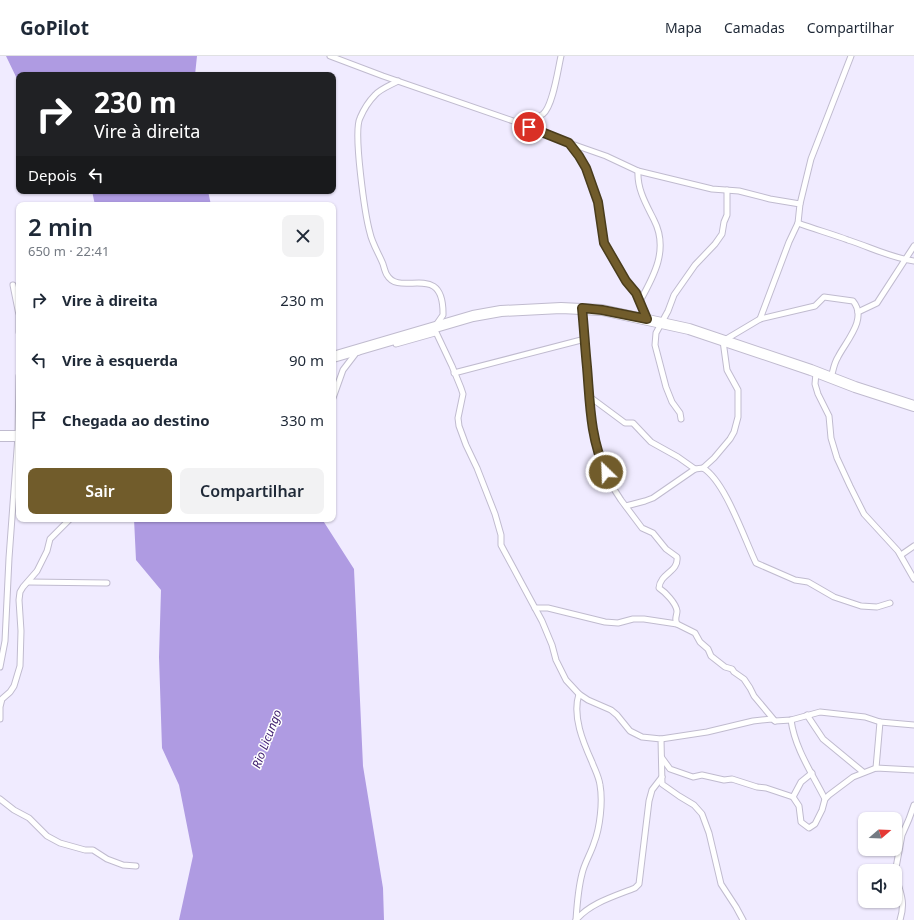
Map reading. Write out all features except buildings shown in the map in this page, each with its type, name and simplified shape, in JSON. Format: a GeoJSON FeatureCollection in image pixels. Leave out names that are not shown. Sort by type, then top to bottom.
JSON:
{"type":"FeatureCollection","features":[{"type":"Feature","properties":{"kind":"highway"},"geometry":{"type":"LineString","coordinates":[[336,356],[435,330],[473,316],[501,311],[534,308],[582,308],[602,310],[689,329],[914,406]]}},
{"type":"Feature","properties":{"kind":"highway"},"geometry":{"type":"LineString","coordinates":[[1,434],[16,436]]}},
{"type":"Feature","properties":{"kind":"street"},"geometry":{"type":"LineString","coordinates":[[330,56],[519,123],[606,156],[638,171],[697,185],[745,192],[770,199],[800,204]]}},
{"type":"Feature","properties":{"kind":"street"},"geometry":{"type":"LineString","coordinates":[[519,123],[536,118],[545,112],[554,90],[561,56]]}},
{"type":"Feature","properties":{"kind":"street"},"geometry":{"type":"LineString","coordinates":[[760,319],[789,242],[798,223],[800,204],[811,159],[851,56]]}},
{"type":"Feature","properties":{"kind":"street"},"geometry":{"type":"LineString","coordinates":[[336,390],[343,370],[356,353],[390,345],[435,330],[443,315],[442,299],[437,288],[432,285],[410,283],[400,284],[389,278],[370,234],[366,219],[357,140],[359,119],[375,94],[398,81]]}},
{"type":"Feature","properties":{"kind":"street"},"geometry":{"type":"LineString","coordinates":[[569,143],[586,168],[598,202],[604,243],[626,281],[636,293],[647,319]]}},
{"type":"Feature","properties":{"kind":"street"},"geometry":{"type":"LineString","coordinates":[[638,171],[642,199],[657,227],[660,255],[658,266],[640,301]]}},
{"type":"Feature","properties":{"kind":"street"},"geometry":{"type":"LineString","coordinates":[[681,419],[680,413],[672,402],[666,387],[655,345],[656,333],[674,295],[696,265],[722,234],[727,215],[727,190]]}},
{"type":"Feature","properties":{"kind":"street"},"geometry":{"type":"LineString","coordinates":[[798,223],[848,239],[904,260],[914,261]]}},
{"type":"Feature","properties":{"kind":"street"},"geometry":{"type":"LineString","coordinates":[[858,312],[877,302],[914,246]]}},
{"type":"Feature","properties":{"kind":"street"},"geometry":{"type":"LineString","coordinates":[[13,285],[16,300]]}},
{"type":"Feature","properties":{"kind":"street"},"geometry":{"type":"LineString","coordinates":[[704,468],[730,439],[734,432],[738,417],[738,390],[727,370],[724,340],[760,319],[815,306],[824,297],[853,300],[858,312],[857,323],[847,344],[837,358],[831,378]]}},
{"type":"Feature","properties":{"kind":"street"},"geometry":{"type":"LineString","coordinates":[[582,308],[594,437],[598,452],[612,486],[642,528],[652,533],[666,549],[676,557],[676,565],[662,578],[659,587],[666,593],[676,607],[677,613],[675,621],[677,624]]}},
{"type":"Feature","properties":{"kind":"street"},"geometry":{"type":"LineString","coordinates":[[435,330],[452,366],[462,394],[458,418],[461,432],[472,459],[478,468],[495,514],[502,535],[501,545],[535,608],[552,646],[556,660],[566,680],[578,694],[611,710],[633,733],[654,739],[707,732],[753,721],[772,719],[775,721],[791,720],[820,712],[831,712],[865,717],[880,722],[914,725]]}},
{"type":"Feature","properties":{"kind":"street"},"geometry":{"type":"LineString","coordinates":[[454,373],[584,339]]}},
{"type":"Feature","properties":{"kind":"street"},"geometry":{"type":"LineString","coordinates":[[816,373],[818,394],[829,416],[831,438],[837,458],[850,486],[864,514],[901,555],[907,569],[914,579]]}},
{"type":"Feature","properties":{"kind":"street"},"geometry":{"type":"LineString","coordinates":[[590,397],[618,418],[625,422],[634,423],[651,442],[678,457],[695,469]]}},
{"type":"Feature","properties":{"kind":"street"},"geometry":{"type":"LineString","coordinates":[[626,506],[653,498],[695,469],[704,468],[714,477],[728,499],[756,563],[795,580],[808,582],[834,597],[861,606],[877,607],[890,603]]}},
{"type":"Feature","properties":{"kind":"street"},"geometry":{"type":"LineString","coordinates":[[0,667],[5,641],[9,558],[16,473]]}},
{"type":"Feature","properties":{"kind":"street"},"geometry":{"type":"LineString","coordinates":[[0,719],[2,699],[14,686],[20,666],[21,630],[19,600],[23,587],[43,559],[50,539],[67,522]]}},
{"type":"Feature","properties":{"kind":"street"},"geometry":{"type":"LineString","coordinates":[[901,555],[914,546]]}},
{"type":"Feature","properties":{"kind":"street"},"geometry":{"type":"LineString","coordinates":[[28,582],[107,583]]}},
{"type":"Feature","properties":{"kind":"street"},"geometry":{"type":"LineString","coordinates":[[535,608],[548,608],[605,622],[618,623],[632,619],[644,618],[677,624],[695,633],[700,642],[708,648],[711,656],[725,667],[732,669],[744,679],[765,711],[775,721]]}},
{"type":"Feature","properties":{"kind":"street"},"geometry":{"type":"LineString","coordinates":[[576,920],[577,900],[582,873],[595,842],[601,799],[600,785],[586,750],[577,718],[575,705],[578,694]]}},
{"type":"Feature","properties":{"kind":"street"},"geometry":{"type":"LineString","coordinates":[[807,715],[823,739],[863,772]]}},
{"type":"Feature","properties":{"kind":"street"},"geometry":{"type":"LineString","coordinates":[[791,720],[798,749],[825,799]]}},
{"type":"Feature","properties":{"kind":"street"},"geometry":{"type":"LineString","coordinates":[[876,768],[880,722]]}},
{"type":"Feature","properties":{"kind":"street"},"geometry":{"type":"LineString","coordinates":[[661,739],[662,784],[694,805],[705,820],[721,884],[736,907],[742,920]]}},
{"type":"Feature","properties":{"kind":"street"},"geometry":{"type":"LineString","coordinates":[[662,758],[670,769],[693,777],[702,775],[724,780],[732,779],[749,786],[766,788],[793,797],[799,806],[801,822],[809,828],[814,824],[822,810],[825,799],[863,772],[876,768],[914,770]]}},
{"type":"Feature","properties":{"kind":"street"},"geometry":{"type":"LineString","coordinates":[[793,797],[801,782],[812,773]]}},
{"type":"Feature","properties":{"kind":"street"},"geometry":{"type":"LineString","coordinates":[[576,920],[591,907],[635,888],[639,884],[649,801],[652,790],[662,778]]}},
{"type":"Feature","properties":{"kind":"street"},"geometry":{"type":"LineString","coordinates":[[0,799],[14,810],[29,818],[48,836],[60,842],[86,850],[93,850],[107,859],[123,865],[136,866]]}},
{"type":"Feature","properties":{"kind":"street"},"geometry":{"type":"LineString","coordinates":[[897,864],[902,835],[914,805]]}},
{"type":"Feature","properties":{"kind":"street"},"geometry":{"type":"LineString","coordinates":[[900,920],[903,910],[902,900]]}},
{"type":"Feature","properties":{"kind":"water"},"geometry":{"type":"Polygon","coordinates":[[[6,56],[197,56],[195,72],[16,72],[16,77],[6,56]]]}},
{"type":"Feature","properties":{"kind":"water"},"geometry":{"type":"Polygon","coordinates":[[[93,194],[209,194],[210,202],[94,202],[93,194]]]}},
{"type":"Feature","properties":{"kind":"water","name":"Rio Licungo"},"geometry":{"type":"Polygon","coordinates":[[[134,522],[324,522],[354,569],[363,766],[383,888],[384,920],[179,920],[193,856],[179,785],[162,748],[159,657],[161,590],[136,560],[134,522]]]}},
{"type":"Feature","properties":{"kind":"route"},"geometry":{"type":"LineString","coordinates":[[529,127],[569,143],[579,156],[586,168],[598,202],[602,221],[604,243],[626,281],[636,293],[647,319],[602,310],[582,308],[588,388],[594,437],[596,447],[606,472]]}}]}
